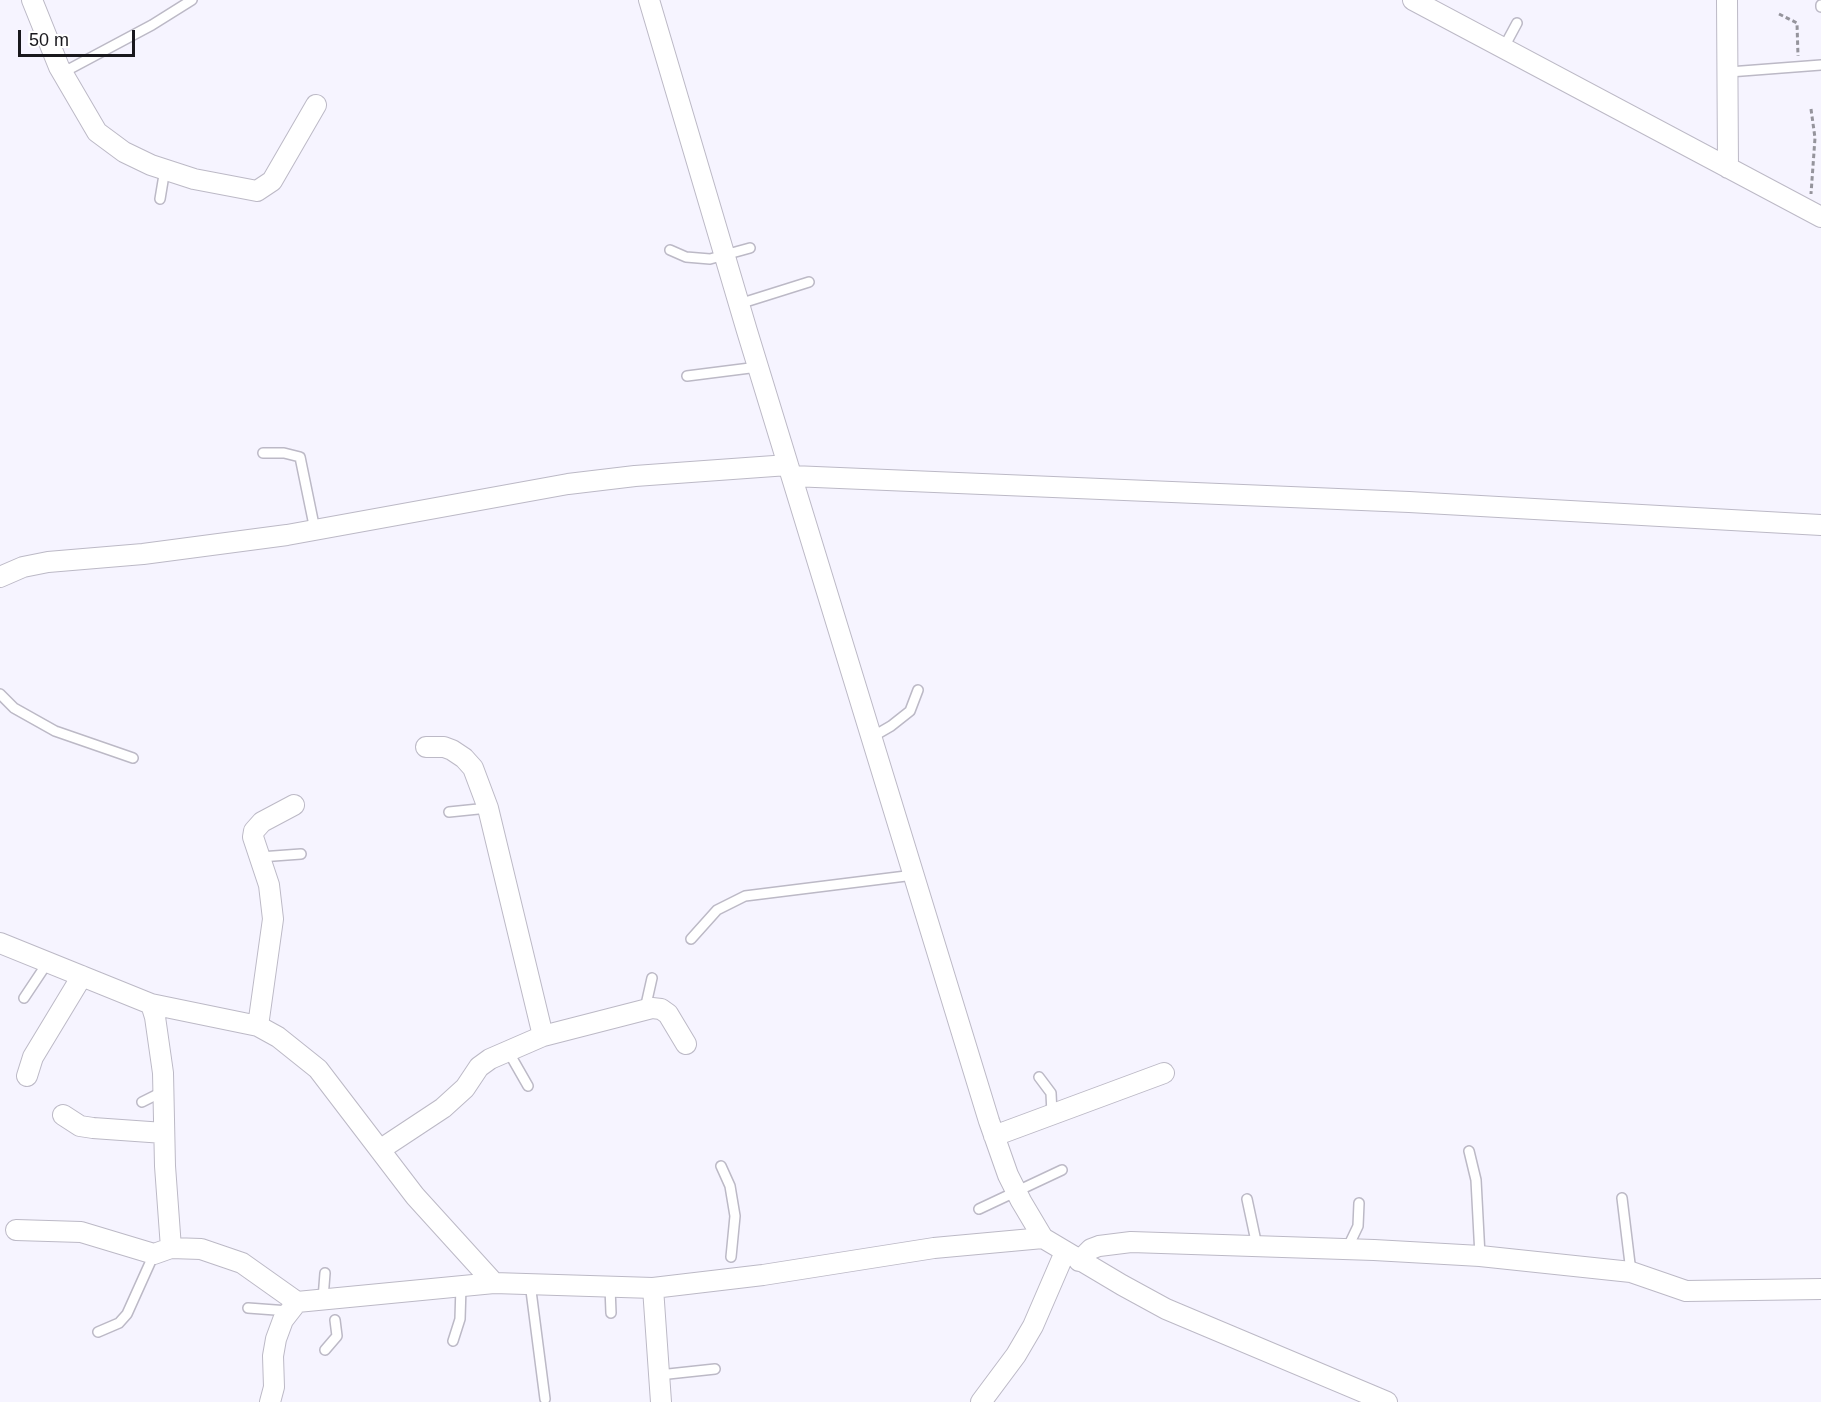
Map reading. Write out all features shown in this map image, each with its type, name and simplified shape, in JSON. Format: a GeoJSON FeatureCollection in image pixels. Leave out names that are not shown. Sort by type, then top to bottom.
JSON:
{"type":"FeatureCollection","features":[{"type":"Feature","properties":{"kind":"street"},"geometry":{"type":"LineString","coordinates":[[32,0],[45,38],[62,73],[97,132],[124,152],[165,169],[194,179],[250,191],[266,187],[316,105]]}},
{"type":"Feature","properties":{"kind":"street"},"geometry":{"type":"LineString","coordinates":[[649,0],[758,367],[994,1136],[1017,1193],[1043,1238],[1072,1257],[1166,1309],[1387,1402]]}},
{"type":"Feature","properties":{"kind":"street"},"geometry":{"type":"LineString","coordinates":[[1413,0],[1814,214]]}},
{"type":"Feature","properties":{"kind":"street"},"geometry":{"type":"LineString","coordinates":[[1727,0],[1728,168]]}},
{"type":"Feature","properties":{"kind":"street"},"geometry":{"type":"LineString","coordinates":[[0,577],[23,567],[48,562],[142,554],[315,531],[568,484],[635,476],[790,470],[1821,525]]}},
{"type":"Feature","properties":{"kind":"street"},"geometry":{"type":"LineString","coordinates":[[426,747],[444,747],[464,758],[473,768],[488,808],[543,1036]]}},
{"type":"Feature","properties":{"kind":"street"},"geometry":{"type":"LineString","coordinates":[[258,1026],[273,919],[269,885],[253,837],[254,831],[262,822],[294,805]]}},
{"type":"Feature","properties":{"kind":"street"},"geometry":{"type":"LineString","coordinates":[[0,943],[151,1004],[258,1026],[278,1037],[318,1069],[434,1219],[494,1283]]}},
{"type":"Feature","properties":{"kind":"street"},"geometry":{"type":"LineString","coordinates":[[27,1076],[33,1057],[82,976]]}},
{"type":"Feature","properties":{"kind":"street"},"geometry":{"type":"LineString","coordinates":[[151,1004],[161,1053],[164,1133],[163,1251]]}},
{"type":"Feature","properties":{"kind":"street"},"geometry":{"type":"LineString","coordinates":[[381,1149],[443,1108],[465,1088],[479,1067],[543,1036],[645,1009],[661,1008],[668,1014],[686,1044]]}},
{"type":"Feature","properties":{"kind":"street"},"geometry":{"type":"LineString","coordinates":[[994,1136],[1164,1073]]}},
{"type":"Feature","properties":{"kind":"street"},"geometry":{"type":"LineString","coordinates":[[63,1116],[80,1126],[164,1133]]}},
{"type":"Feature","properties":{"kind":"street"},"geometry":{"type":"LineString","coordinates":[[16,1230],[81,1232],[163,1251],[201,1249],[242,1263],[293,1307],[494,1283],[653,1288],[729,1275],[934,1248],[1043,1238]]}},
{"type":"Feature","properties":{"kind":"street"},"geometry":{"type":"LineString","coordinates":[[981,1402],[1016,1355],[1072,1257],[1111,1244],[1257,1246],[1480,1256],[1631,1272],[1686,1291],[1821,1289]]}},
{"type":"Feature","properties":{"kind":"street"},"geometry":{"type":"LineString","coordinates":[[653,1288],[661,1402]]}},
{"type":"Feature","properties":{"kind":"street"},"geometry":{"type":"LineString","coordinates":[[270,1402],[274,1387],[273,1356],[276,1338],[293,1307]]}},
{"type":"Feature","properties":{"kind":"lane"},"geometry":{"type":"LineString","coordinates":[[62,73],[152,26],[192,0]]}},
{"type":"Feature","properties":{"kind":"lane"},"geometry":{"type":"LineString","coordinates":[[1503,49],[1517,23]]}},
{"type":"Feature","properties":{"kind":"lane"},"geometry":{"type":"LineString","coordinates":[[1729,72],[1821,64]]}},
{"type":"Feature","properties":{"kind":"lane"},"geometry":{"type":"LineString","coordinates":[[160,200],[165,169]]}},
{"type":"Feature","properties":{"kind":"lane"},"geometry":{"type":"LineString","coordinates":[[670,250],[697,259],[725,256],[750,248]]}},
{"type":"Feature","properties":{"kind":"lane"},"geometry":{"type":"LineString","coordinates":[[739,304],[809,282]]}},
{"type":"Feature","properties":{"kind":"lane"},"geometry":{"type":"LineString","coordinates":[[687,376],[758,367]]}},
{"type":"Feature","properties":{"kind":"lane"},"geometry":{"type":"LineString","coordinates":[[263,453],[284,453],[300,457],[315,531]]}},
{"type":"Feature","properties":{"kind":"lane"},"geometry":{"type":"LineString","coordinates":[[872,737],[910,711],[918,690]]}},
{"type":"Feature","properties":{"kind":"lane"},"geometry":{"type":"LineString","coordinates":[[0,694],[14,708],[56,731],[133,758]]}},
{"type":"Feature","properties":{"kind":"lane"},"geometry":{"type":"LineString","coordinates":[[449,812],[488,808]]}},
{"type":"Feature","properties":{"kind":"lane"},"geometry":{"type":"LineString","coordinates":[[260,857],[301,854]]}},
{"type":"Feature","properties":{"kind":"lane"},"geometry":{"type":"LineString","coordinates":[[690,939],[717,910],[745,896],[914,875]]}},
{"type":"Feature","properties":{"kind":"lane"},"geometry":{"type":"LineString","coordinates":[[24,998],[48,962]]}},
{"type":"Feature","properties":{"kind":"lane"},"geometry":{"type":"LineString","coordinates":[[645,1009],[652,978]]}},
{"type":"Feature","properties":{"kind":"lane"},"geometry":{"type":"LineString","coordinates":[[508,1051],[528,1086]]}},
{"type":"Feature","properties":{"kind":"lane"},"geometry":{"type":"LineString","coordinates":[[1039,1077],[1051,1093],[1052,1114]]}},
{"type":"Feature","properties":{"kind":"lane"},"geometry":{"type":"LineString","coordinates":[[142,1102],[162,1092]]}},
{"type":"Feature","properties":{"kind":"lane"},"geometry":{"type":"LineString","coordinates":[[1469,1150],[1476,1180],[1480,1256]]}},
{"type":"Feature","properties":{"kind":"lane"},"geometry":{"type":"LineString","coordinates":[[721,1166],[730,1186],[735,1216],[731,1257]]}},
{"type":"Feature","properties":{"kind":"lane"},"geometry":{"type":"LineString","coordinates":[[979,1209],[1062,1170]]}},
{"type":"Feature","properties":{"kind":"lane"},"geometry":{"type":"LineString","coordinates":[[1622,1198],[1631,1272]]}},
{"type":"Feature","properties":{"kind":"lane"},"geometry":{"type":"LineString","coordinates":[[1247,1199],[1257,1246]]}},
{"type":"Feature","properties":{"kind":"lane"},"geometry":{"type":"LineString","coordinates":[[1347,1249],[1358,1226],[1359,1203]]}},
{"type":"Feature","properties":{"kind":"lane"},"geometry":{"type":"LineString","coordinates":[[98,1332],[119,1323],[128,1314],[163,1251]]}},
{"type":"Feature","properties":{"kind":"lane"},"geometry":{"type":"LineString","coordinates":[[325,1273],[328,1302]]}},
{"type":"Feature","properties":{"kind":"lane"},"geometry":{"type":"LineString","coordinates":[[530,1283],[545,1399]]}},
{"type":"Feature","properties":{"kind":"lane"},"geometry":{"type":"LineString","coordinates":[[453,1341],[460,1319],[461,1286]]}},
{"type":"Feature","properties":{"kind":"lane"},"geometry":{"type":"LineString","coordinates":[[610,1287],[611,1313]]}},
{"type":"Feature","properties":{"kind":"lane"},"geometry":{"type":"LineString","coordinates":[[248,1308],[293,1307]]}},
{"type":"Feature","properties":{"kind":"lane"},"geometry":{"type":"LineString","coordinates":[[325,1350],[337,1336],[335,1320]]}},
{"type":"Feature","properties":{"kind":"lane"},"geometry":{"type":"LineString","coordinates":[[659,1375],[715,1369]]}},
{"type":"Feature","properties":{"kind":"path"},"geometry":{"type":"LineString","coordinates":[[1779,14],[1797,23],[1798,66]]}},
{"type":"Feature","properties":{"kind":"path"},"geometry":{"type":"LineString","coordinates":[[1810,109],[1815,138],[1814,214]]}}]}
